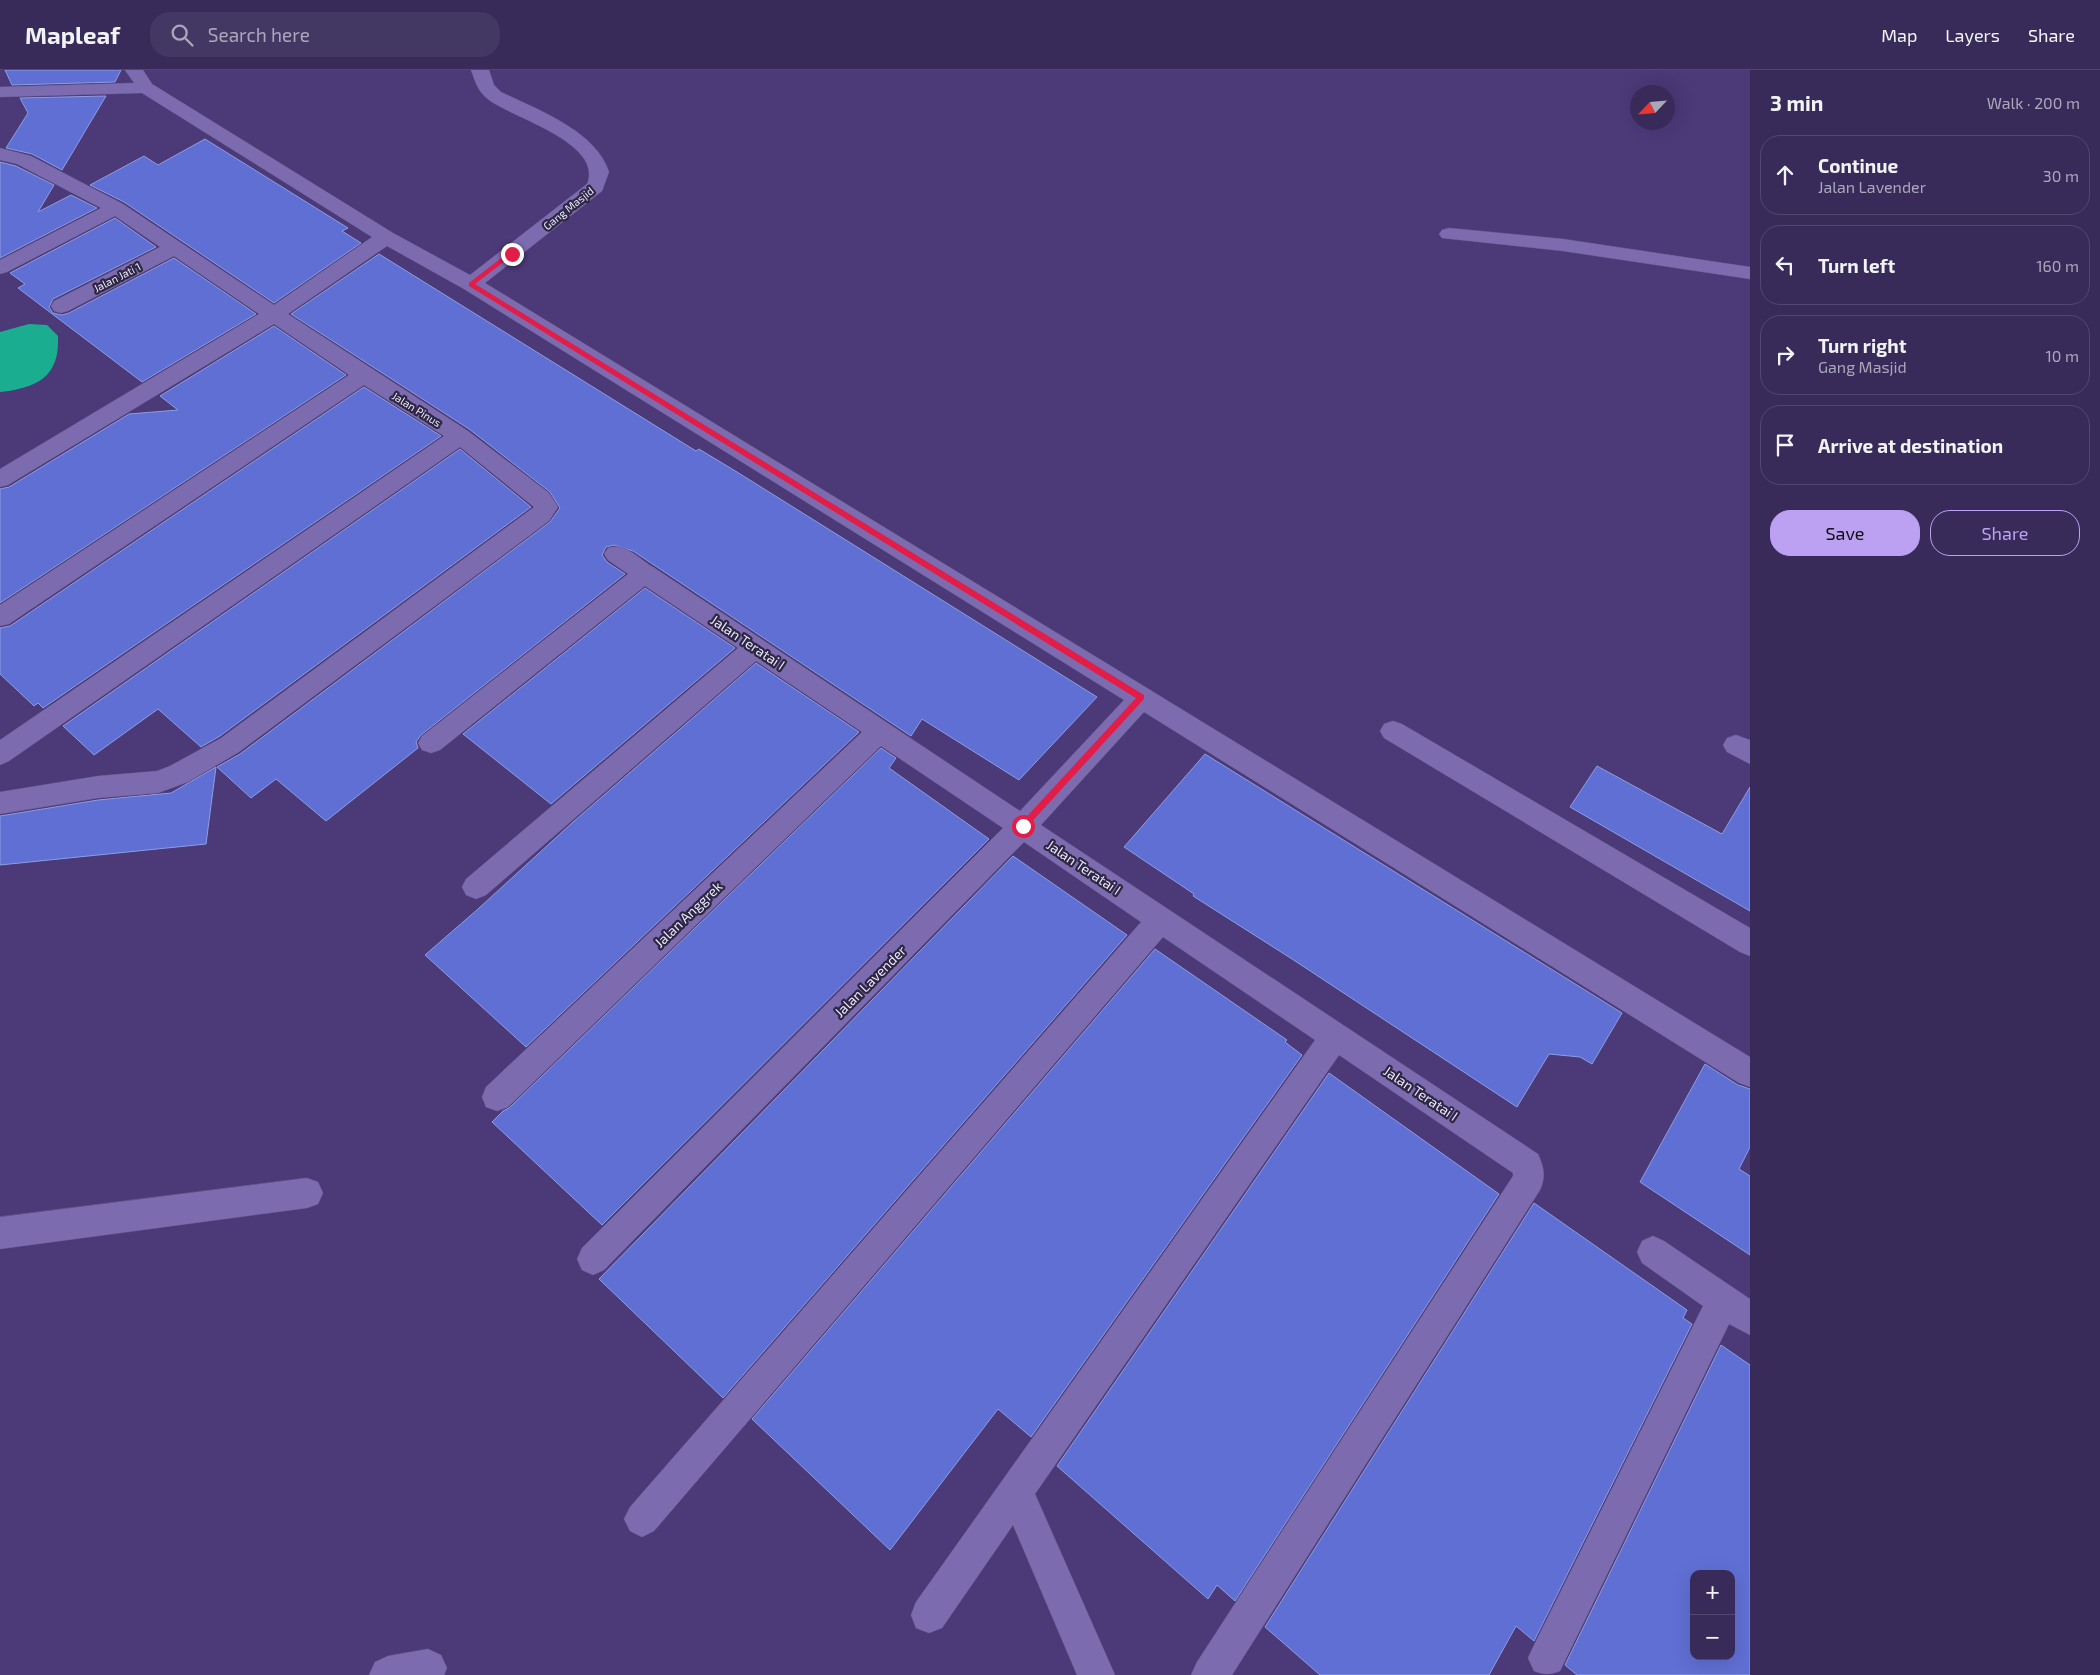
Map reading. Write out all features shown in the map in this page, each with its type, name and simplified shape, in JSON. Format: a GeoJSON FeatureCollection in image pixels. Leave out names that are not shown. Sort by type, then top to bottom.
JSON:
{"type":"FeatureCollection","features":[{"type":"Feature","properties":{"kind":"street","name":"Gang Masjid"},"geometry":{"type":"LineString","coordinates":[[471,284],[512,254],[595,187],[600,173],[596,159],[586,147],[572,137],[495,96],[486,87],[480,70]]}},
{"type":"Feature","properties":{"kind":"street"},"geometry":{"type":"LineString","coordinates":[[8,87],[140,79],[386,237],[471,284],[1750,1073]]}},
{"type":"Feature","properties":{"kind":"street","name":"Jalan Pinus"},"geometry":{"type":"LineString","coordinates":[[0,154],[24,160],[116,208],[273,315],[460,436],[541,499],[546,506],[541,515],[230,745],[179,774],[158,782],[98,788],[0,803]]}},
{"type":"Feature","properties":{"kind":"street"},"geometry":{"type":"LineString","coordinates":[[0,268],[116,208]]}},
{"type":"Feature","properties":{"kind":"street"},"geometry":{"type":"LineString","coordinates":[[1449,234],[1563,245],[1750,273]]}},
{"type":"Feature","properties":{"kind":"street"},"geometry":{"type":"LineString","coordinates":[[4,475],[273,315],[386,237]]}},
{"type":"Feature","properties":{"kind":"street","name":"Jalan Jati 1"},"geometry":{"type":"LineString","coordinates":[[61,306],[174,248]]}},
{"type":"Feature","properties":{"kind":"street"},"geometry":{"type":"LineString","coordinates":[[0,617],[364,375]]}},
{"type":"Feature","properties":{"kind":"street"},"geometry":{"type":"LineString","coordinates":[[0,754],[460,436]]}},
{"type":"Feature","properties":{"kind":"street","name":"Jalan Teratai I"},"geometry":{"type":"LineString","coordinates":[[616,554],[1527,1165],[1529,1179],[1210,1675]]}},
{"type":"Feature","properties":{"kind":"street"},"geometry":{"type":"LineString","coordinates":[[431,743],[645,573]]}},
{"type":"Feature","properties":{"kind":"street"},"geometry":{"type":"LineString","coordinates":[[476,887],[756,647]]}},
{"type":"Feature","properties":{"kind":"street","name":"Jalan Lavender"},"geometry":{"type":"LineString","coordinates":[[593,1260],[1023,826],[1142,697]]}},
{"type":"Feature","properties":{"kind":"street","name":"Jalan Anggrek"},"geometry":{"type":"LineString","coordinates":[[497,1097],[880,731]]}},
{"type":"Feature","properties":{"kind":"street"},"geometry":{"type":"LineString","coordinates":[[1393,731],[1750,942]]}},
{"type":"Feature","properties":{"kind":"street"},"geometry":{"type":"LineString","coordinates":[[642,1518],[1161,919]]}},
{"type":"Feature","properties":{"kind":"street"},"geometry":{"type":"LineString","coordinates":[[929,1615],[1335,1036]]}},
{"type":"Feature","properties":{"kind":"street"},"geometry":{"type":"LineString","coordinates":[[0,1233],[307,1193]]}},
{"type":"Feature","properties":{"kind":"street"},"geometry":{"type":"LineString","coordinates":[[1547,1658],[1737,1309],[1653,1252]]}},
{"type":"Feature","properties":{"kind":"street"},"geometry":{"type":"LineString","coordinates":[[1016,1491],[1096,1675]]}},
{"type":"Feature","properties":{"kind":"street"},"geometry":{"type":"LineString","coordinates":[[388,1675],[428,1668]]}},
{"type":"Feature","properties":{"kind":"shaded area"},"geometry":{"type":"Polygon","coordinates":[[[29,324],[47,325],[58,336],[58,350],[55,361],[44,378],[25,387],[0,392],[0,332],[29,324]]]}},
{"type":"Feature","properties":{"kind":"building"},"geometry":{"type":"Polygon","coordinates":[[[5,70],[121,70],[115,82],[12,85],[5,70]]]}},
{"type":"Feature","properties":{"kind":"building"},"geometry":{"type":"Polygon","coordinates":[[[106,96],[62,170],[32,154],[6,148],[28,113],[20,98],[106,96]]]}},
{"type":"Feature","properties":{"kind":"building"},"geometry":{"type":"Polygon","coordinates":[[[205,139],[348,228],[342,231],[361,243],[274,303],[124,202],[90,185],[144,156],[158,165],[205,139]]]}},
{"type":"Feature","properties":{"kind":"building"},"geometry":{"type":"Polygon","coordinates":[[[0,162],[16,166],[54,185],[38,212],[71,195],[97,208],[0,258],[0,162]]]}},
{"type":"Feature","properties":{"kind":"building"},"geometry":{"type":"Polygon","coordinates":[[[115,218],[156,247],[53,299],[49,307],[53,313],[62,315],[69,313],[174,258],[256,314],[142,382],[18,288],[25,284],[10,273],[115,218]]]}},
{"type":"Feature","properties":{"kind":"building"},"geometry":{"type":"Polygon","coordinates":[[[379,254],[696,451],[699,449],[737,472],[1097,697],[1019,780],[922,719],[911,736],[633,551],[614,545],[606,547],[602,555],[607,562],[625,574],[421,735],[416,742],[418,748],[326,821],[276,779],[251,798],[217,767],[240,754],[550,522],[560,508],[550,492],[469,429],[291,314],[379,254]]]}},
{"type":"Feature","properties":{"kind":"building"},"geometry":{"type":"Polygon","coordinates":[[[274,326],[346,375],[0,603],[0,489],[9,487],[129,414],[178,410],[160,396],[274,326]]]}},
{"type":"Feature","properties":{"kind":"building"},"geometry":{"type":"Polygon","coordinates":[[[364,387],[441,436],[43,708],[38,703],[34,706],[0,674],[0,628],[10,626],[364,387]]]}},
{"type":"Feature","properties":{"kind":"building"},"geometry":{"type":"Polygon","coordinates":[[[460,449],[531,507],[220,736],[201,747],[158,709],[94,755],[63,726],[460,449]]]}},
{"type":"Feature","properties":{"kind":"building"},"geometry":{"type":"Polygon","coordinates":[[[645,588],[735,648],[551,804],[463,734],[645,588]]]}},
{"type":"Feature","properties":{"kind":"building"},"geometry":{"type":"Polygon","coordinates":[[[756,663],[859,732],[526,1047],[425,955],[573,822],[756,663]]]}},
{"type":"Feature","properties":{"kind":"building"},"geometry":{"type":"Polygon","coordinates":[[[881,748],[896,758],[889,768],[989,839],[602,1225],[492,1122],[509,1108],[881,748]]]}},
{"type":"Feature","properties":{"kind":"building"},"geometry":{"type":"Polygon","coordinates":[[[1205,754],[1622,1013],[1592,1064],[1580,1057],[1549,1054],[1517,1107],[1193,896],[1194,894],[1124,847],[1205,754]]]}},
{"type":"Feature","properties":{"kind":"building"},"geometry":{"type":"Polygon","coordinates":[[[1597,766],[1722,834],[1750,787],[1750,911],[1570,807],[1597,766]]]}},
{"type":"Feature","properties":{"kind":"building"},"geometry":{"type":"Polygon","coordinates":[[[216,767],[206,844],[0,865],[0,816],[98,800],[171,793],[216,767]]]}},
{"type":"Feature","properties":{"kind":"building"},"geometry":{"type":"Polygon","coordinates":[[[1013,856],[1127,935],[723,1398],[599,1279],[1013,856]]]}},
{"type":"Feature","properties":{"kind":"building"},"geometry":{"type":"Polygon","coordinates":[[[1155,949],[1287,1040],[1285,1042],[1302,1055],[1031,1437],[998,1409],[890,1550],[752,1419],[1155,949]]]}},
{"type":"Feature","properties":{"kind":"building"},"geometry":{"type":"Polygon","coordinates":[[[1705,1064],[1738,1085],[1750,1089],[1750,1147],[1739,1169],[1750,1176],[1750,1255],[1640,1182],[1705,1064]]]}},
{"type":"Feature","properties":{"kind":"building"},"geometry":{"type":"Polygon","coordinates":[[[1329,1073],[1499,1194],[1235,1601],[1217,1585],[1208,1599],[1057,1466],[1329,1073]]]}},
{"type":"Feature","properties":{"kind":"building"},"geometry":{"type":"Polygon","coordinates":[[[1534,1203],[1687,1310],[1683,1318],[1692,1324],[1534,1641],[1516,1626],[1489,1675],[1320,1675],[1265,1627],[1534,1203]]]}},
{"type":"Feature","properties":{"kind":"building"},"geometry":{"type":"Polygon","coordinates":[[[1721,1345],[1750,1365],[1750,1675],[1577,1675],[1565,1665],[1721,1345]]]}},
{"type":"Feature","properties":{"kind":"route"},"geometry":{"type":"LineString","coordinates":[[512,254],[471,284],[1142,697],[1023,826]]}}]}
